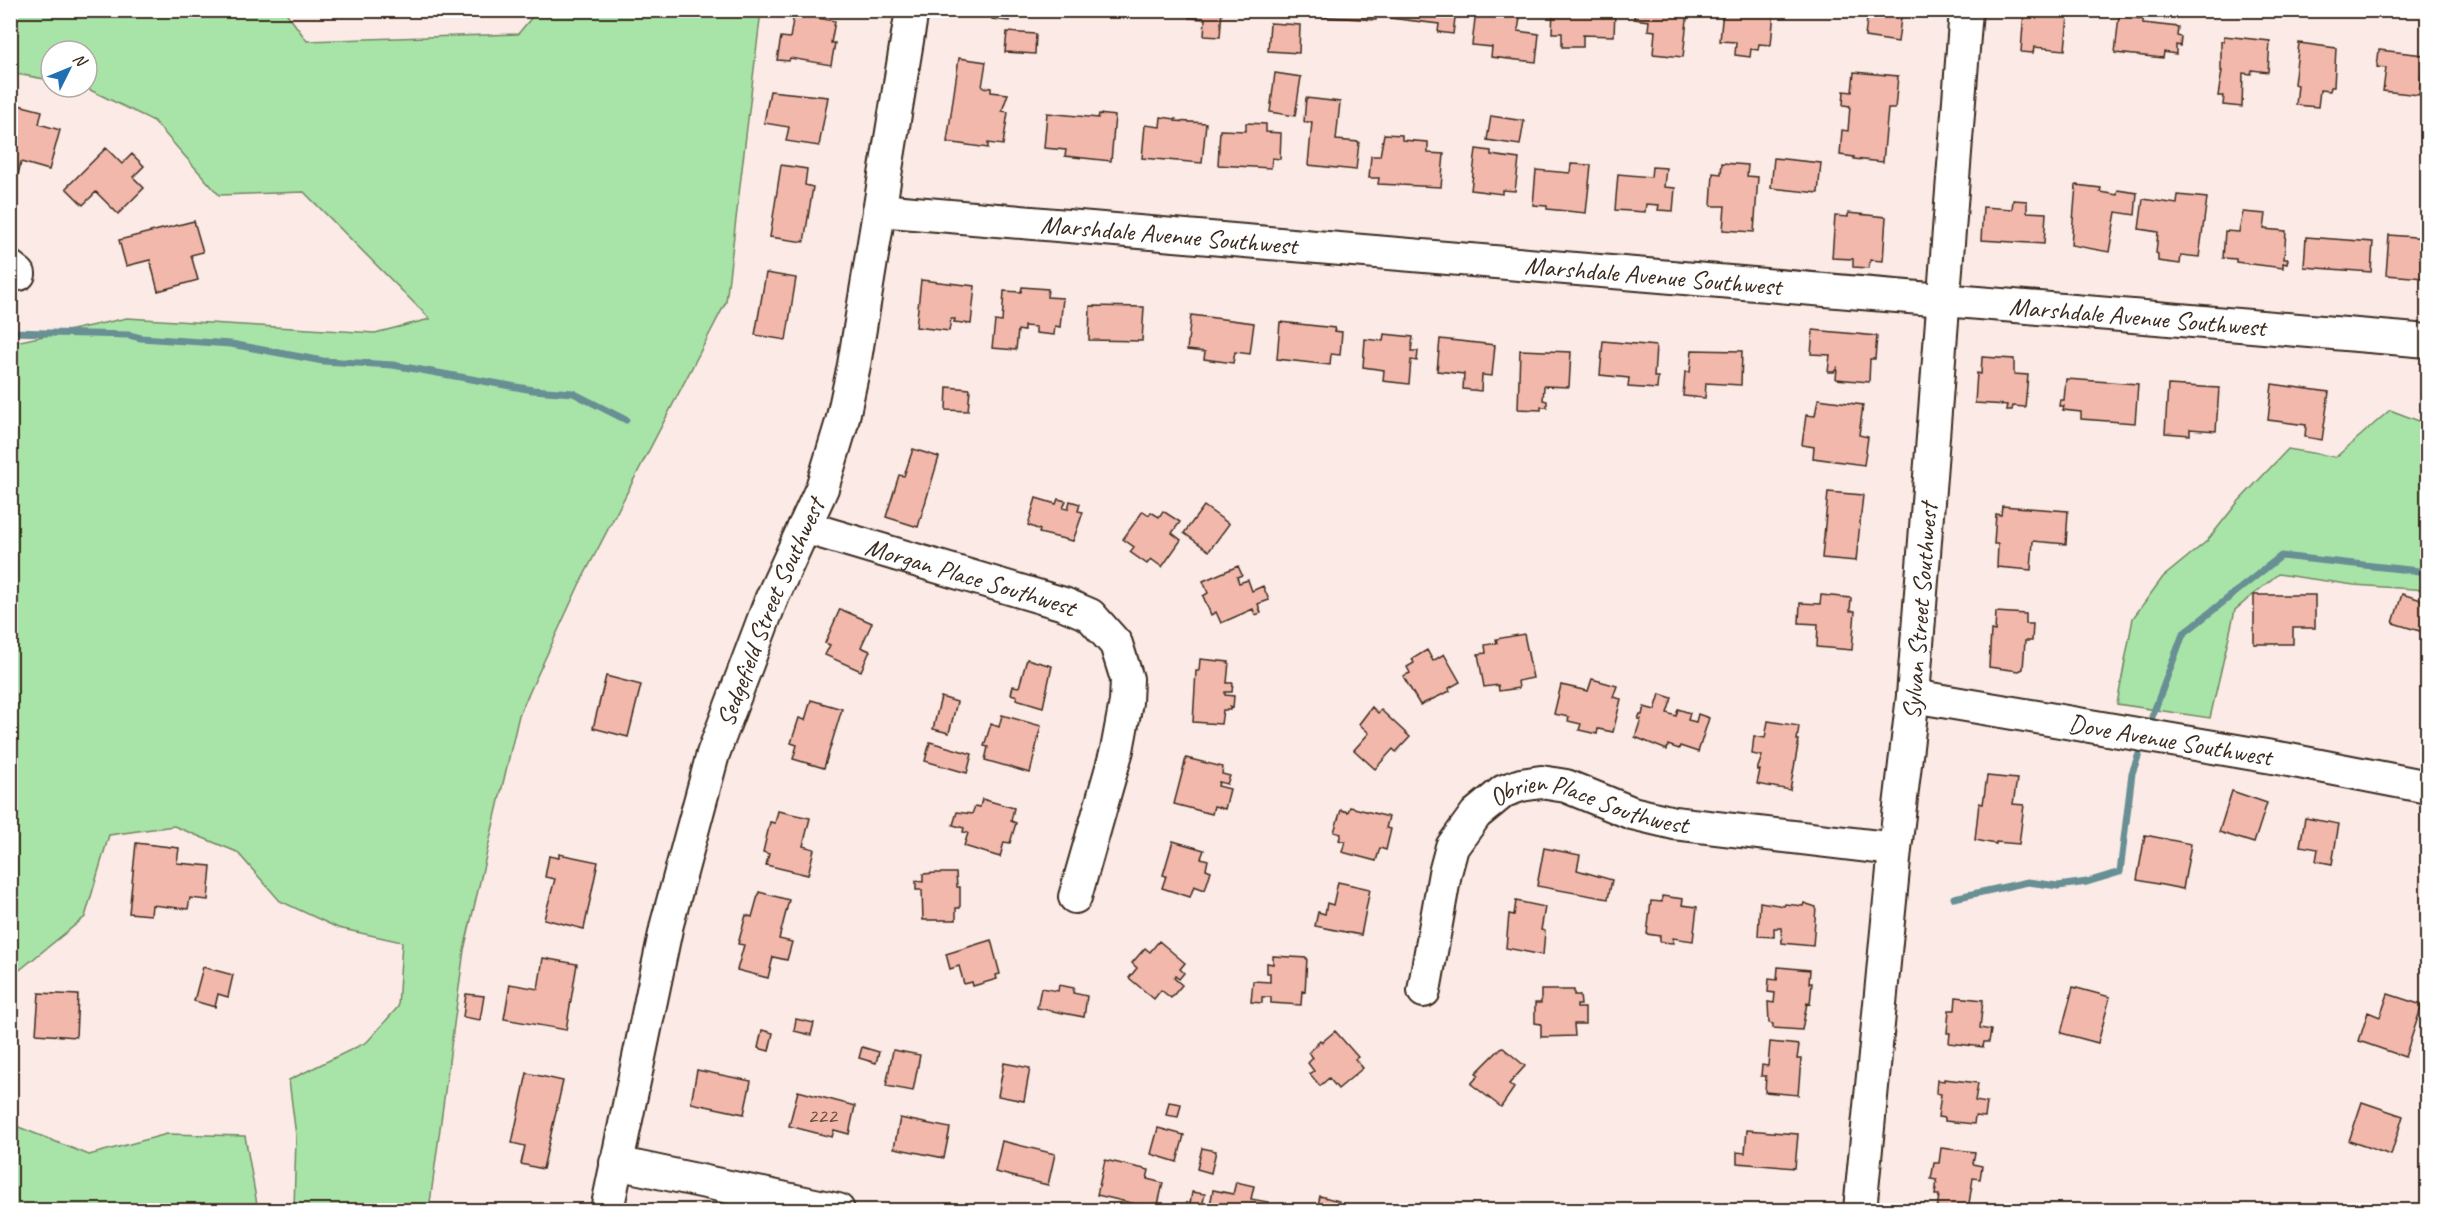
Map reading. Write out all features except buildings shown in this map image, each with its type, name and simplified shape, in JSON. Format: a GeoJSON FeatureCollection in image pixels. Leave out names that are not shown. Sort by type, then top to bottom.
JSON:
{"type":"FeatureCollection","features":[{"type":"Feature","properties":{"kind":"street","name":"Sedgefield Street Southwest"},"geometry":{"type":"LineString","coordinates":[[606,1210],[667,924],[713,754],[771,600],[822,488],[842,422],[854,365],[912,10]]}},
{"type":"Feature","properties":{"kind":"street","name":"Sylvan Street Southwest"},"geometry":{"type":"LineString","coordinates":[[1860,1210],[1895,849],[1913,696],[1966,10]]}},
{"type":"Feature","properties":{"kind":"street","name":"Marshdale Avenue Southwest"},"geometry":{"type":"LineString","coordinates":[[879,210],[2427,341]]}},
{"type":"Feature","properties":{"kind":"street","name":"Morgan Place Southwest"},"geometry":{"type":"LineString","coordinates":[[804,527],[1064,604],[1090,615],[1116,644],[1127,679],[1126,702],[1117,750],[1075,897]]}},
{"type":"Feature","properties":{"kind":"street","name":"Dove Avenue Southwest"},"geometry":{"type":"LineString","coordinates":[[1913,696],[2284,759],[2427,787]]}},
{"type":"Feature","properties":{"kind":"street","name":"Obrien Place Southwest"},"geometry":{"type":"LineString","coordinates":[[1424,991],[1445,873],[1452,847],[1476,814],[1504,791],[1521,785],[1541,782],[1566,786],[1632,813],[1674,823],[1895,849]]}},
{"type":"Feature","properties":{"kind":"street"},"geometry":{"type":"LineString","coordinates":[[616,1164],[838,1210]]}},
{"type":"Feature","properties":{"kind":"green space"},"geometry":{"type":"Polygon","coordinates":[[[11,10],[285,11],[307,41],[518,34],[537,11],[761,11],[726,302],[579,585],[519,715],[464,950],[429,1210],[294,1210],[296,1136],[289,1080],[367,1042],[398,1007],[402,942],[338,928],[280,901],[237,852],[174,826],[109,835],[85,917],[11,977],[11,343],[127,318],[375,333],[430,319],[304,192],[219,195],[154,121],[99,94],[99,39],[39,39],[39,78],[11,73],[11,10]]]}},
{"type":"Feature","properties":{"kind":"green space"},"geometry":{"type":"Polygon","coordinates":[[[2390,410],[2427,424],[2427,590],[2354,585],[2278,574],[2235,610],[2210,718],[2117,704],[2133,618],[2163,577],[2207,541],[2238,502],[2288,449],[2336,457],[2390,410]]]}},
{"type":"Feature","properties":{"kind":"green space"},"geometry":{"type":"Polygon","coordinates":[[[11,1124],[89,1155],[167,1134],[245,1136],[258,1210],[11,1210],[11,1124]]]}},
{"type":"Feature","properties":{"kind":"waterway"},"geometry":{"type":"LineString","coordinates":[[10,332],[129,335],[141,338],[231,344],[323,361],[393,365],[533,390],[573,393],[626,420]]}},
{"type":"Feature","properties":{"kind":"waterway"},"geometry":{"type":"LineString","coordinates":[[2152,717],[2183,634],[2281,556],[2428,572]]}},
{"type":"Feature","properties":{"kind":"waterway"},"geometry":{"type":"LineString","coordinates":[[1954,898],[2028,882],[2058,886],[2087,882],[2120,872],[2132,773],[2139,754]]}}]}
